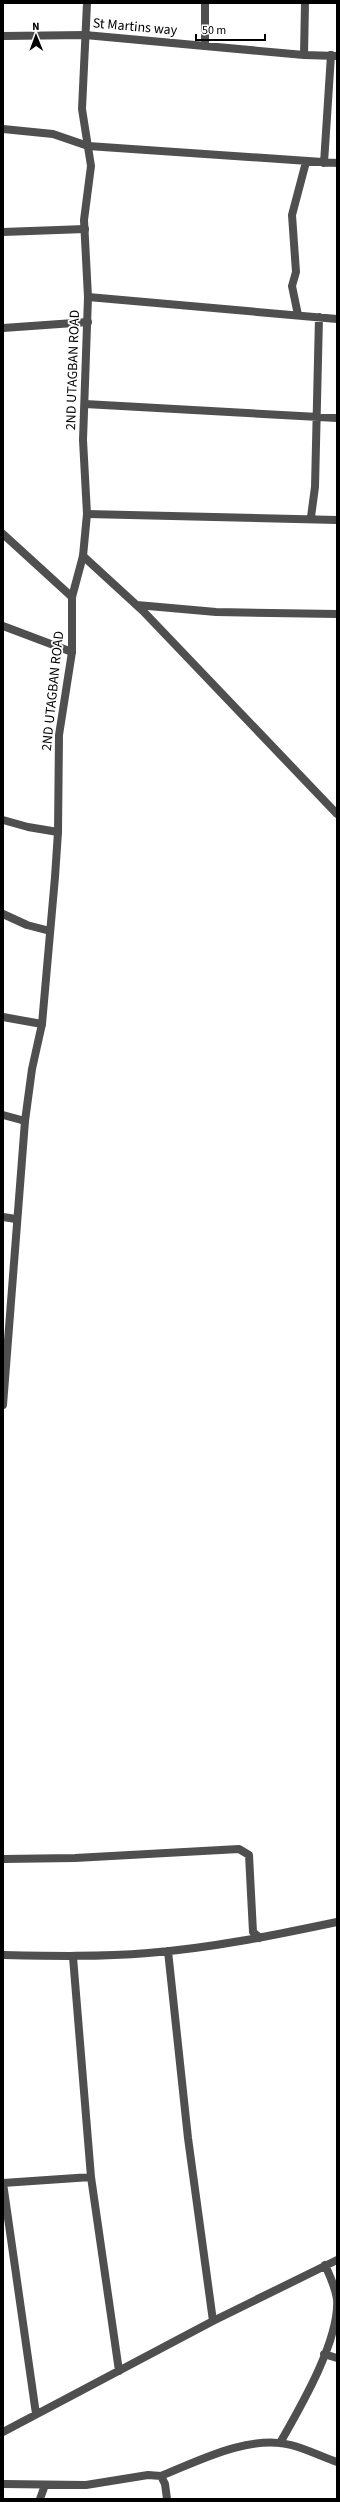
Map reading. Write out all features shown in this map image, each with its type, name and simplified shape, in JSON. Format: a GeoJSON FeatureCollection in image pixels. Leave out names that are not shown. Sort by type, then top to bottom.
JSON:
{"type":"FeatureCollection","features":[{"type":"Feature","properties":{"kind":"street","name":"2ND UTAGBAN ROAD"},"geometry":{"type":"LineString","coordinates":[[3,1405],[7,1317],[25,1121],[32,1069],[42,1024],[50,931],[58,832],[59,735],[72,652],[72,597],[83,556],[87,514],[83,440],[88,322],[85,229],[91,166],[82,109],[87,3]]}},
{"type":"Feature","properties":{"kind":"street"},"geometry":{"type":"LineString","coordinates":[[204,46],[205,3]]}},
{"type":"Feature","properties":{"kind":"street"},"geometry":{"type":"LineString","coordinates":[[304,55],[305,3]]}},
{"type":"Feature","properties":{"kind":"street","name":"St Martins way"},"geometry":{"type":"LineString","coordinates":[[3,36],[85,35],[304,55],[334,56]]}},
{"type":"Feature","properties":{"kind":"street"},"geometry":{"type":"LineString","coordinates":[[324,163],[334,56]]}},
{"type":"Feature","properties":{"kind":"street"},"geometry":{"type":"LineString","coordinates":[[3,129],[53,134],[88,146],[337,163]]}},
{"type":"Feature","properties":{"kind":"street"},"geometry":{"type":"LineString","coordinates":[[298,315],[292,286],[296,272],[292,215],[306,162]]}},
{"type":"Feature","properties":{"kind":"street"},"geometry":{"type":"LineString","coordinates":[[3,232],[85,229]]}},
{"type":"Feature","properties":{"kind":"street"},"geometry":{"type":"LineString","coordinates":[[88,297],[337,319]]}},
{"type":"Feature","properties":{"kind":"street"},"geometry":{"type":"LineString","coordinates":[[311,517],[315,487],[319,317]]}},
{"type":"Feature","properties":{"kind":"street"},"geometry":{"type":"LineString","coordinates":[[3,328],[88,322]]}},
{"type":"Feature","properties":{"kind":"street"},"geometry":{"type":"LineString","coordinates":[[85,404],[337,418]]}},
{"type":"Feature","properties":{"kind":"street"},"geometry":{"type":"LineString","coordinates":[[87,514],[337,520]]}},
{"type":"Feature","properties":{"kind":"street"},"geometry":{"type":"LineString","coordinates":[[3,534],[72,597]]}},
{"type":"Feature","properties":{"kind":"street"},"geometry":{"type":"LineString","coordinates":[[83,556],[137,605],[337,814]]}},
{"type":"Feature","properties":{"kind":"street"},"geometry":{"type":"LineString","coordinates":[[137,605],[216,612],[337,614]]}},
{"type":"Feature","properties":{"kind":"street"},"geometry":{"type":"LineString","coordinates":[[3,626],[72,652]]}},
{"type":"Feature","properties":{"kind":"street"},"geometry":{"type":"LineString","coordinates":[[3,820],[28,827],[58,832]]}},
{"type":"Feature","properties":{"kind":"street"},"geometry":{"type":"LineString","coordinates":[[3,914],[27,925],[50,931]]}},
{"type":"Feature","properties":{"kind":"street"},"geometry":{"type":"LineString","coordinates":[[3,1017],[42,1024]]}},
{"type":"Feature","properties":{"kind":"street"},"geometry":{"type":"LineString","coordinates":[[3,1115],[25,1121]]}},
{"type":"Feature","properties":{"kind":"street"},"geometry":{"type":"LineString","coordinates":[[3,1217],[16,1219]]}},
{"type":"Feature","properties":{"kind":"street"},"geometry":{"type":"LineString","coordinates":[[3,1859],[75,1858],[239,1849],[249,1855],[253,1932],[260,1938]]}},
{"type":"Feature","properties":{"kind":"street"},"geometry":{"type":"LineString","coordinates":[[3,1955],[73,1957],[168,1951],[260,1938],[337,1922]]}},
{"type":"Feature","properties":{"kind":"street"},"geometry":{"type":"LineString","coordinates":[[168,1951],[188,2138],[213,2320]]}},
{"type":"Feature","properties":{"kind":"street"},"geometry":{"type":"LineString","coordinates":[[73,1957],[91,2177],[119,2371]]}},
{"type":"Feature","properties":{"kind":"street"},"geometry":{"type":"LineString","coordinates":[[36,2414],[3,2183],[91,2177]]}},
{"type":"Feature","properties":{"kind":"street"},"geometry":{"type":"LineString","coordinates":[[3,2432],[213,2320],[337,2260]]}},
{"type":"Feature","properties":{"kind":"street"},"geometry":{"type":"LineString","coordinates":[[280,2443],[308,2393],[331,2338],[337,2301],[333,2280],[325,2265]]}},
{"type":"Feature","properties":{"kind":"street"},"geometry":{"type":"LineString","coordinates":[[324,2354],[337,2358]]}},
{"type":"Feature","properties":{"kind":"street"},"geometry":{"type":"LineString","coordinates":[[3,2484],[86,2485],[148,2475],[161,2476],[229,2448],[280,2443],[291,2444],[337,2462]]}},
{"type":"Feature","properties":{"kind":"street"},"geometry":{"type":"LineString","coordinates":[[161,2476],[166,2484],[167,2499]]}},
{"type":"Feature","properties":{"kind":"street"},"geometry":{"type":"LineString","coordinates":[[40,2499],[45,2485]]}}]}
